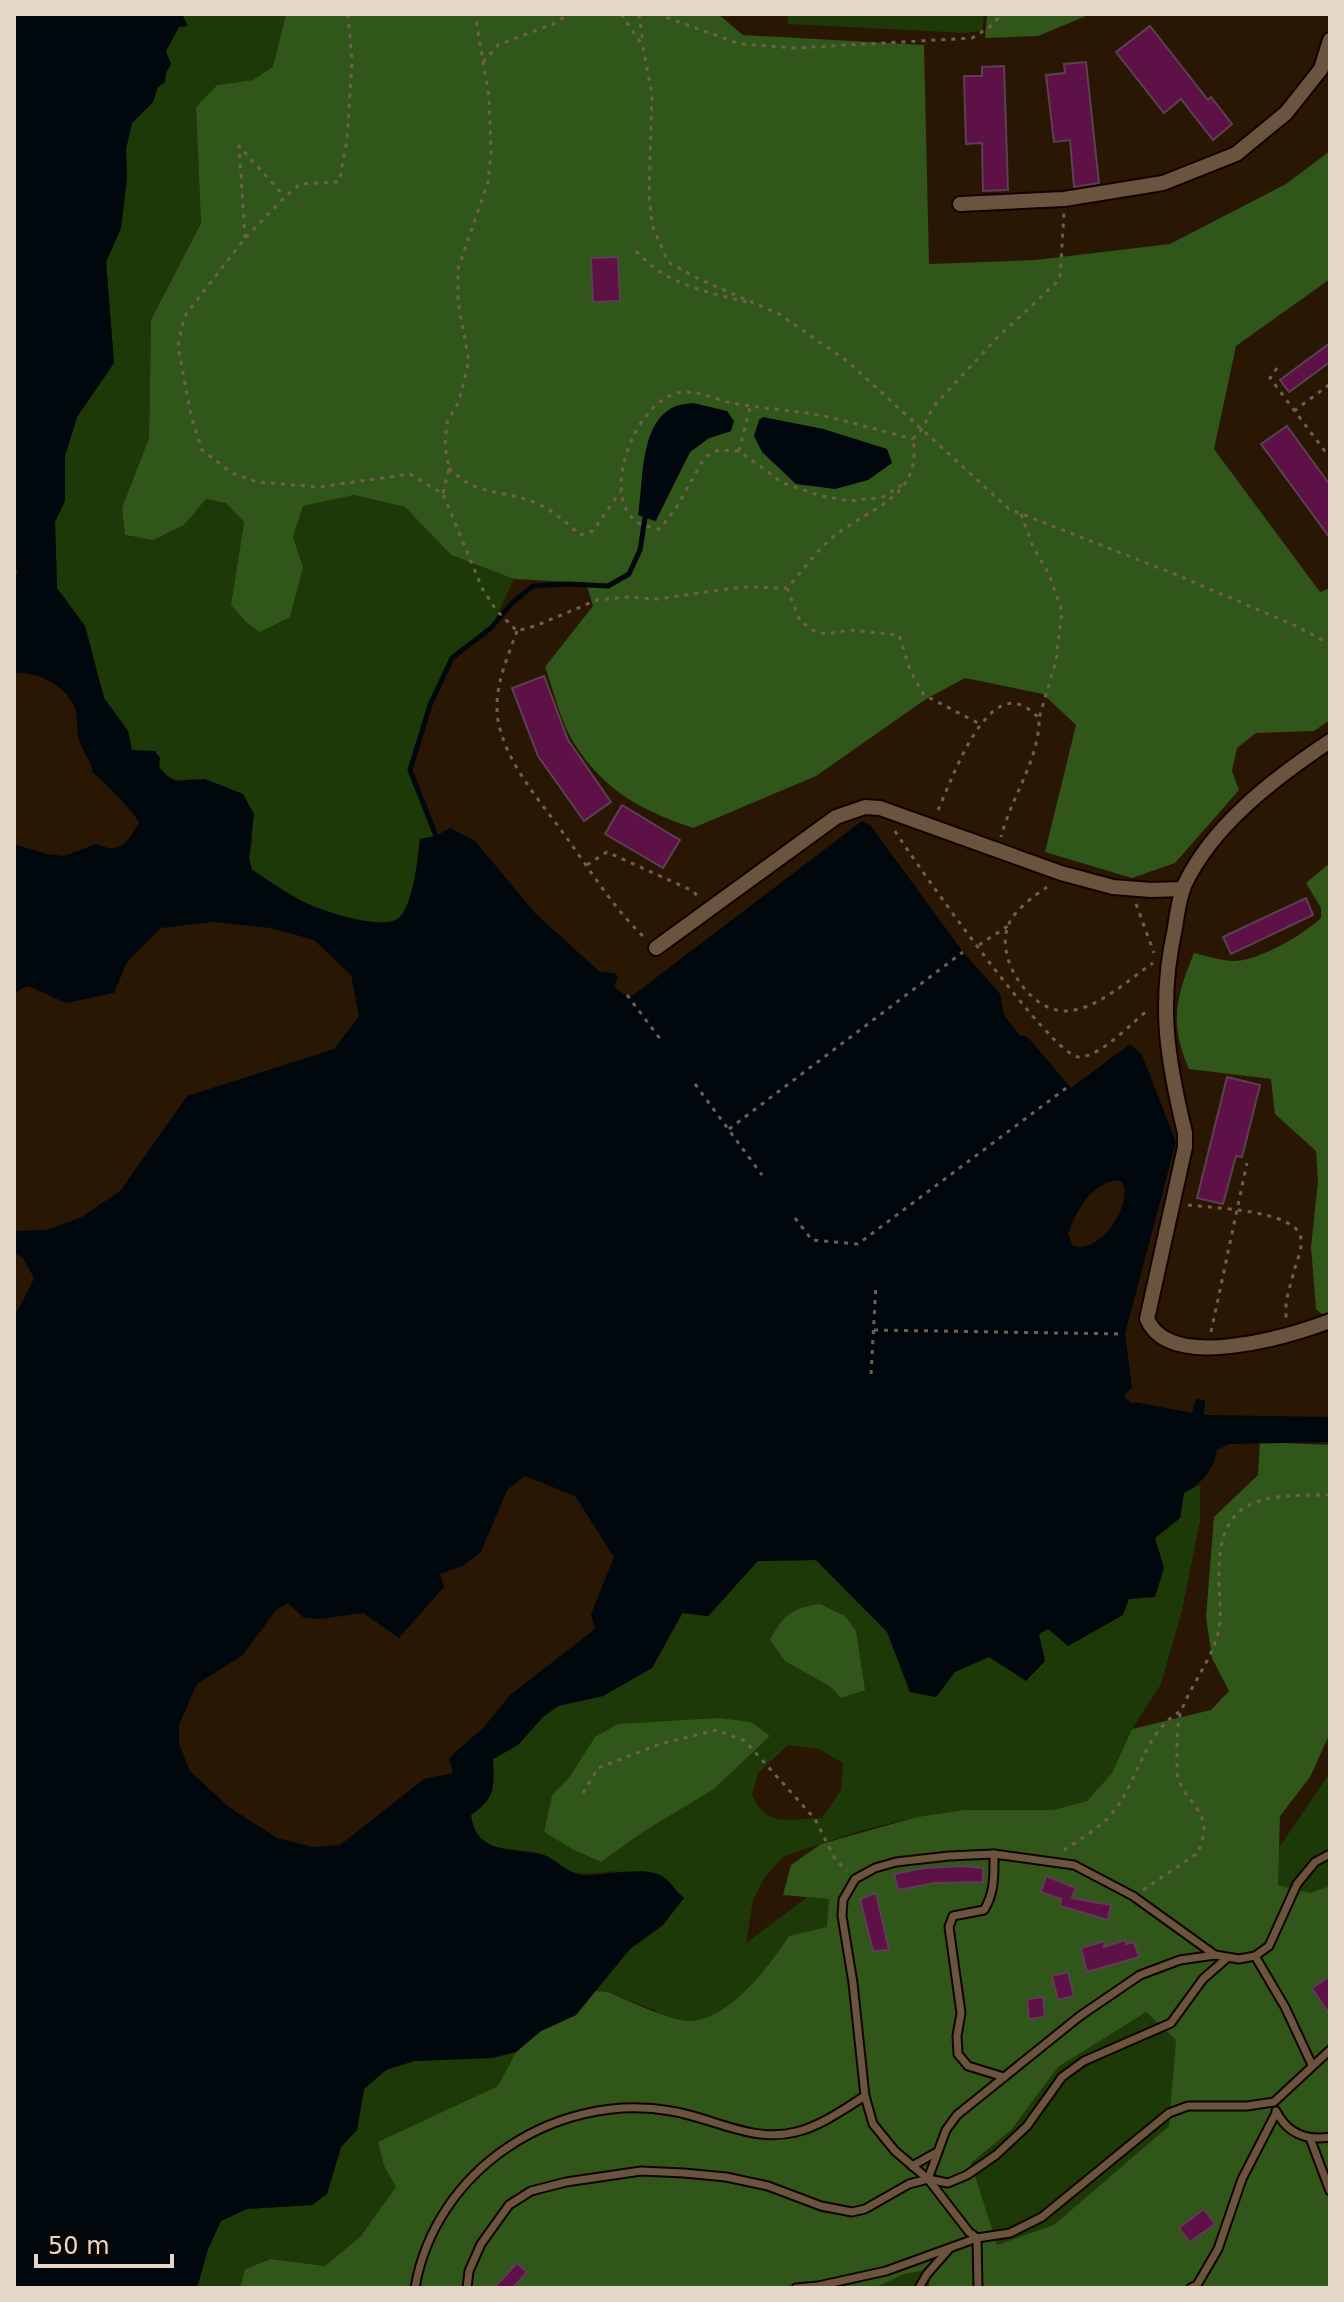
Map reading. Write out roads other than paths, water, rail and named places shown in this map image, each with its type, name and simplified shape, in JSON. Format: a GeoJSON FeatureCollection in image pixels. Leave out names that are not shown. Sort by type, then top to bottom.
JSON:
{"type":"FeatureCollection","features":[{"type":"Feature","properties":{"kind":"street"},"geometry":{"type":"LineString","coordinates":[[960,204],[1064,199],[1163,183],[1236,154],[1286,113],[1321,69],[1330,40]]}},
{"type":"Feature","properties":{"kind":"street"},"geometry":{"type":"LineString","coordinates":[[1330,741],[1278,776],[1225,827],[1183,889],[1166,969],[1167,1049],[1185,1133],[1185,1147],[1147,1319],[1152,1330],[1173,1342],[1207,1348],[1237,1346],[1293,1335],[1330,1321]]}},
{"type":"Feature","properties":{"kind":"street"},"geometry":{"type":"LineString","coordinates":[[656,948],[836,817],[865,807],[889,810],[996,852],[1113,887],[1183,889]]}},
{"type":"Feature","properties":{"kind":"lane"},"geometry":{"type":"LineString","coordinates":[[977,2238],[928,2179],[895,2151],[873,2124],[865,2096],[853,1983],[842,1916],[843,1900],[855,1879],[875,1868],[896,1862],[994,1854],[1074,1865],[1133,1896],[1215,1955],[1239,1959],[1255,1956],[1269,1946],[1297,1884],[1315,1862],[1330,1854]]}},
{"type":"Feature","properties":{"kind":"lane"},"geometry":{"type":"LineString","coordinates":[[994,1854],[992,1891],[984,1910],[953,1916],[949,1927],[961,2013],[958,2054],[968,2066],[1004,2077]]}},
{"type":"Feature","properties":{"kind":"lane"},"geometry":{"type":"LineString","coordinates":[[928,2179],[946,2130],[957,2115],[1080,2016],[1140,1975],[1180,1960],[1215,1955]]}},
{"type":"Feature","properties":{"kind":"lane"},"geometry":{"type":"LineString","coordinates":[[1255,1956],[1285,2007],[1312,2065]]}},
{"type":"Feature","properties":{"kind":"lane"},"geometry":{"type":"LineString","coordinates":[[467,2288],[469,2271],[481,2244],[509,2205],[531,2191],[566,2182],[641,2171],[684,2173],[768,2186],[821,2206],[852,2212],[865,2209],[909,2184],[928,2179],[948,2183],[967,2175],[996,2155],[1027,2126],[1062,2077],[1084,2061],[1171,2023],[1203,1979],[1227,1958]]}},
{"type":"Feature","properties":{"kind":"lane"},"geometry":{"type":"LineString","coordinates":[[796,2288],[886,2271],[977,2238],[1010,2233],[1042,2217],[1169,2113],[1188,2106],[1247,2106],[1274,2102],[1330,2050]]}},
{"type":"Feature","properties":{"kind":"lane"},"geometry":{"type":"LineString","coordinates":[[415,2288],[419,2261],[444,2211],[481,2166],[522,2136],[562,2121],[606,2110],[645,2108],[674,2111],[730,2129],[762,2135],[796,2132],[832,2117],[865,2096]]}},
{"type":"Feature","properties":{"kind":"lane"},"geometry":{"type":"LineString","coordinates":[[1274,2102],[1276,2113],[1285,2126],[1310,2138],[1330,2137]]}},
{"type":"Feature","properties":{"kind":"lane"},"geometry":{"type":"LineString","coordinates":[[1191,2288],[1197,2285],[1218,2249],[1242,2179],[1276,2113]]}},
{"type":"Feature","properties":{"kind":"lane"},"geometry":{"type":"LineString","coordinates":[[1310,2138],[1328,2176],[1330,2191]]}},
{"type":"Feature","properties":{"kind":"lane"},"geometry":{"type":"LineString","coordinates":[[912,2166],[937,2152]]}},
{"type":"Feature","properties":{"kind":"lane"},"geometry":{"type":"LineString","coordinates":[[977,2238],[978,2288]]}},
{"type":"Feature","properties":{"kind":"lane"},"geometry":{"type":"LineString","coordinates":[[919,2288],[950,2248]]}},
{"type":"Feature","properties":{"kind":"waterway"},"geometry":{"type":"LineString","coordinates":[[436,836],[410,770],[430,705],[452,658],[491,628],[511,604],[533,586],[608,586],[629,574],[640,550],[645,518]]}}]}
